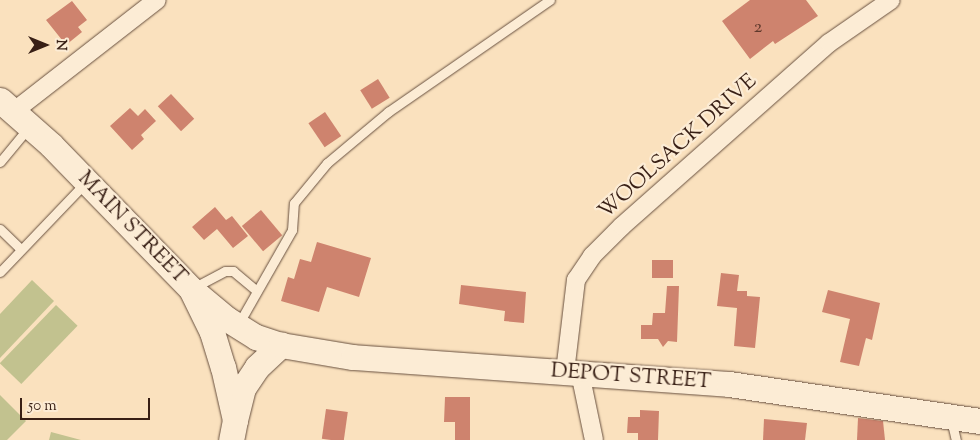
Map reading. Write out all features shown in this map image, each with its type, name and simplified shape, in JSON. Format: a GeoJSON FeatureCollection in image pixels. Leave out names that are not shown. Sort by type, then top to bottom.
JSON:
{"type":"FeatureCollection","features":[{"type":"Feature","properties":{"kind":"main road","name":"MAIN STREET"},"geometry":{"type":"LineString","coordinates":[[14,113],[87,181],[191,289],[212,332],[233,430]]}},
{"type":"Feature","properties":{"kind":"main road","name":"DEPOT STREET"},"geometry":{"type":"LineString","coordinates":[[191,289],[237,326],[281,345],[353,357],[746,386],[980,420]]}},
{"type":"Feature","properties":{"kind":"main road"},"geometry":{"type":"LineString","coordinates":[[233,430],[243,388],[257,367],[281,345]]}},
{"type":"Feature","properties":{"kind":"street"},"geometry":{"type":"LineString","coordinates":[[14,113],[157,0]]}},
{"type":"Feature","properties":{"kind":"street","name":"WOOLSACK DRIVE"},"geometry":{"type":"LineString","coordinates":[[594,440],[572,372],[576,280],[592,256],[622,226],[829,43],[891,0]]}},
{"type":"Feature","properties":{"kind":"lane"},"geometry":{"type":"LineString","coordinates":[[237,326],[292,230],[294,203],[327,162],[388,112],[550,0]]}},
{"type":"Feature","properties":{"kind":"lane"},"geometry":{"type":"LineString","coordinates":[[0,162],[14,113]]}},
{"type":"Feature","properties":{"kind":"lane"},"geometry":{"type":"LineString","coordinates":[[0,272],[87,181]]}},
{"type":"Feature","properties":{"kind":"lane"},"geometry":{"type":"LineString","coordinates":[[0,229],[21,249]]}},
{"type":"Feature","properties":{"kind":"lane"},"geometry":{"type":"LineString","coordinates":[[191,289],[225,271],[233,271],[257,291]]}},
{"type":"Feature","properties":{"kind":"lane"},"geometry":{"type":"LineString","coordinates":[[950,416],[956,440]]}},
{"type":"Feature","properties":{"kind":"green space"},"geometry":{"type":"Polygon","coordinates":[[[32,280],[54,301],[0,358],[0,314],[32,280]]]}},
{"type":"Feature","properties":{"kind":"green space"},"geometry":{"type":"Polygon","coordinates":[[[56,305],[78,326],[21,384],[0,363],[56,305]]]}},
{"type":"Feature","properties":{"kind":"green space"},"geometry":{"type":"Polygon","coordinates":[[[0,395],[26,421],[7,440],[0,440],[0,395]]]}},
{"type":"Feature","properties":{"kind":"green space"},"geometry":{"type":"Polygon","coordinates":[[[51,432],[81,440],[49,440],[51,432]]]}},
{"type":"Feature","properties":{"kind":"building"},"geometry":{"type":"Polygon","coordinates":[[[750,0],[806,0],[818,16],[775,44],[773,41],[750,59],[722,21],[750,0]]]}},
{"type":"Feature","properties":{"kind":"building"},"geometry":{"type":"Polygon","coordinates":[[[72,1],[87,20],[78,27],[82,32],[66,45],[46,20],[72,1]]]}},
{"type":"Feature","properties":{"kind":"building"},"geometry":{"type":"Polygon","coordinates":[[[378,79],[390,98],[372,109],[360,90],[378,79]]]}},
{"type":"Feature","properties":{"kind":"building"},"geometry":{"type":"Polygon","coordinates":[[[171,94],[194,119],[181,131],[158,106],[171,94]]]}},
{"type":"Feature","properties":{"kind":"building"},"geometry":{"type":"Polygon","coordinates":[[[130,108],[138,116],[145,109],[156,121],[141,135],[144,139],[132,150],[110,126],[130,108]]]}},
{"type":"Feature","properties":{"kind":"building"},"geometry":{"type":"Polygon","coordinates":[[[325,112],[341,136],[325,147],[308,123],[325,112]]]}},
{"type":"Feature","properties":{"kind":"building"},"geometry":{"type":"Polygon","coordinates":[[[215,207],[226,220],[232,216],[248,236],[233,248],[217,229],[204,240],[192,227],[215,207]]]}},
{"type":"Feature","properties":{"kind":"building"},"geometry":{"type":"Polygon","coordinates":[[[261,210],[282,235],[263,251],[242,226],[261,210]]]}},
{"type":"Feature","properties":{"kind":"building"},"geometry":{"type":"Polygon","coordinates":[[[317,242],[371,258],[359,297],[327,287],[319,312],[281,301],[288,277],[294,279],[300,259],[311,262],[317,242]]]}},
{"type":"Feature","properties":{"kind":"building"},"geometry":{"type":"Polygon","coordinates":[[[652,260],[673,260],[673,278],[652,278],[652,260]]]}},
{"type":"Feature","properties":{"kind":"building"},"geometry":{"type":"Polygon","coordinates":[[[721,273],[739,275],[737,291],[747,291],[747,296],[760,297],[755,348],[734,346],[737,308],[717,306],[721,273]]]}},
{"type":"Feature","properties":{"kind":"building"},"geometry":{"type":"Polygon","coordinates":[[[461,285],[526,292],[524,323],[504,321],[505,311],[459,304],[461,285]]]}},
{"type":"Feature","properties":{"kind":"building"},"geometry":{"type":"Polygon","coordinates":[[[667,286],[679,286],[677,342],[668,341],[663,347],[658,339],[641,339],[641,325],[652,325],[653,313],[665,313],[667,286]]]}},
{"type":"Feature","properties":{"kind":"building"},"geometry":{"type":"Polygon","coordinates":[[[828,290],[880,303],[872,340],[866,338],[859,366],[840,362],[850,319],[822,312],[828,290]]]}},
{"type":"Feature","properties":{"kind":"building"},"geometry":{"type":"Polygon","coordinates":[[[445,397],[470,397],[470,440],[455,440],[455,422],[444,422],[445,397]]]}},
{"type":"Feature","properties":{"kind":"building"},"geometry":{"type":"Polygon","coordinates":[[[326,409],[348,412],[344,440],[322,439],[326,409]]]}},
{"type":"Feature","properties":{"kind":"building"},"geometry":{"type":"Polygon","coordinates":[[[640,410],[659,411],[658,440],[638,440],[638,433],[627,433],[628,417],[640,417],[640,410]]]}},
{"type":"Feature","properties":{"kind":"building"},"geometry":{"type":"Polygon","coordinates":[[[858,418],[883,421],[885,440],[857,440],[858,418]]]}},
{"type":"Feature","properties":{"kind":"building"},"geometry":{"type":"Polygon","coordinates":[[[764,419],[807,423],[805,440],[763,440],[764,419]]]}}]}
